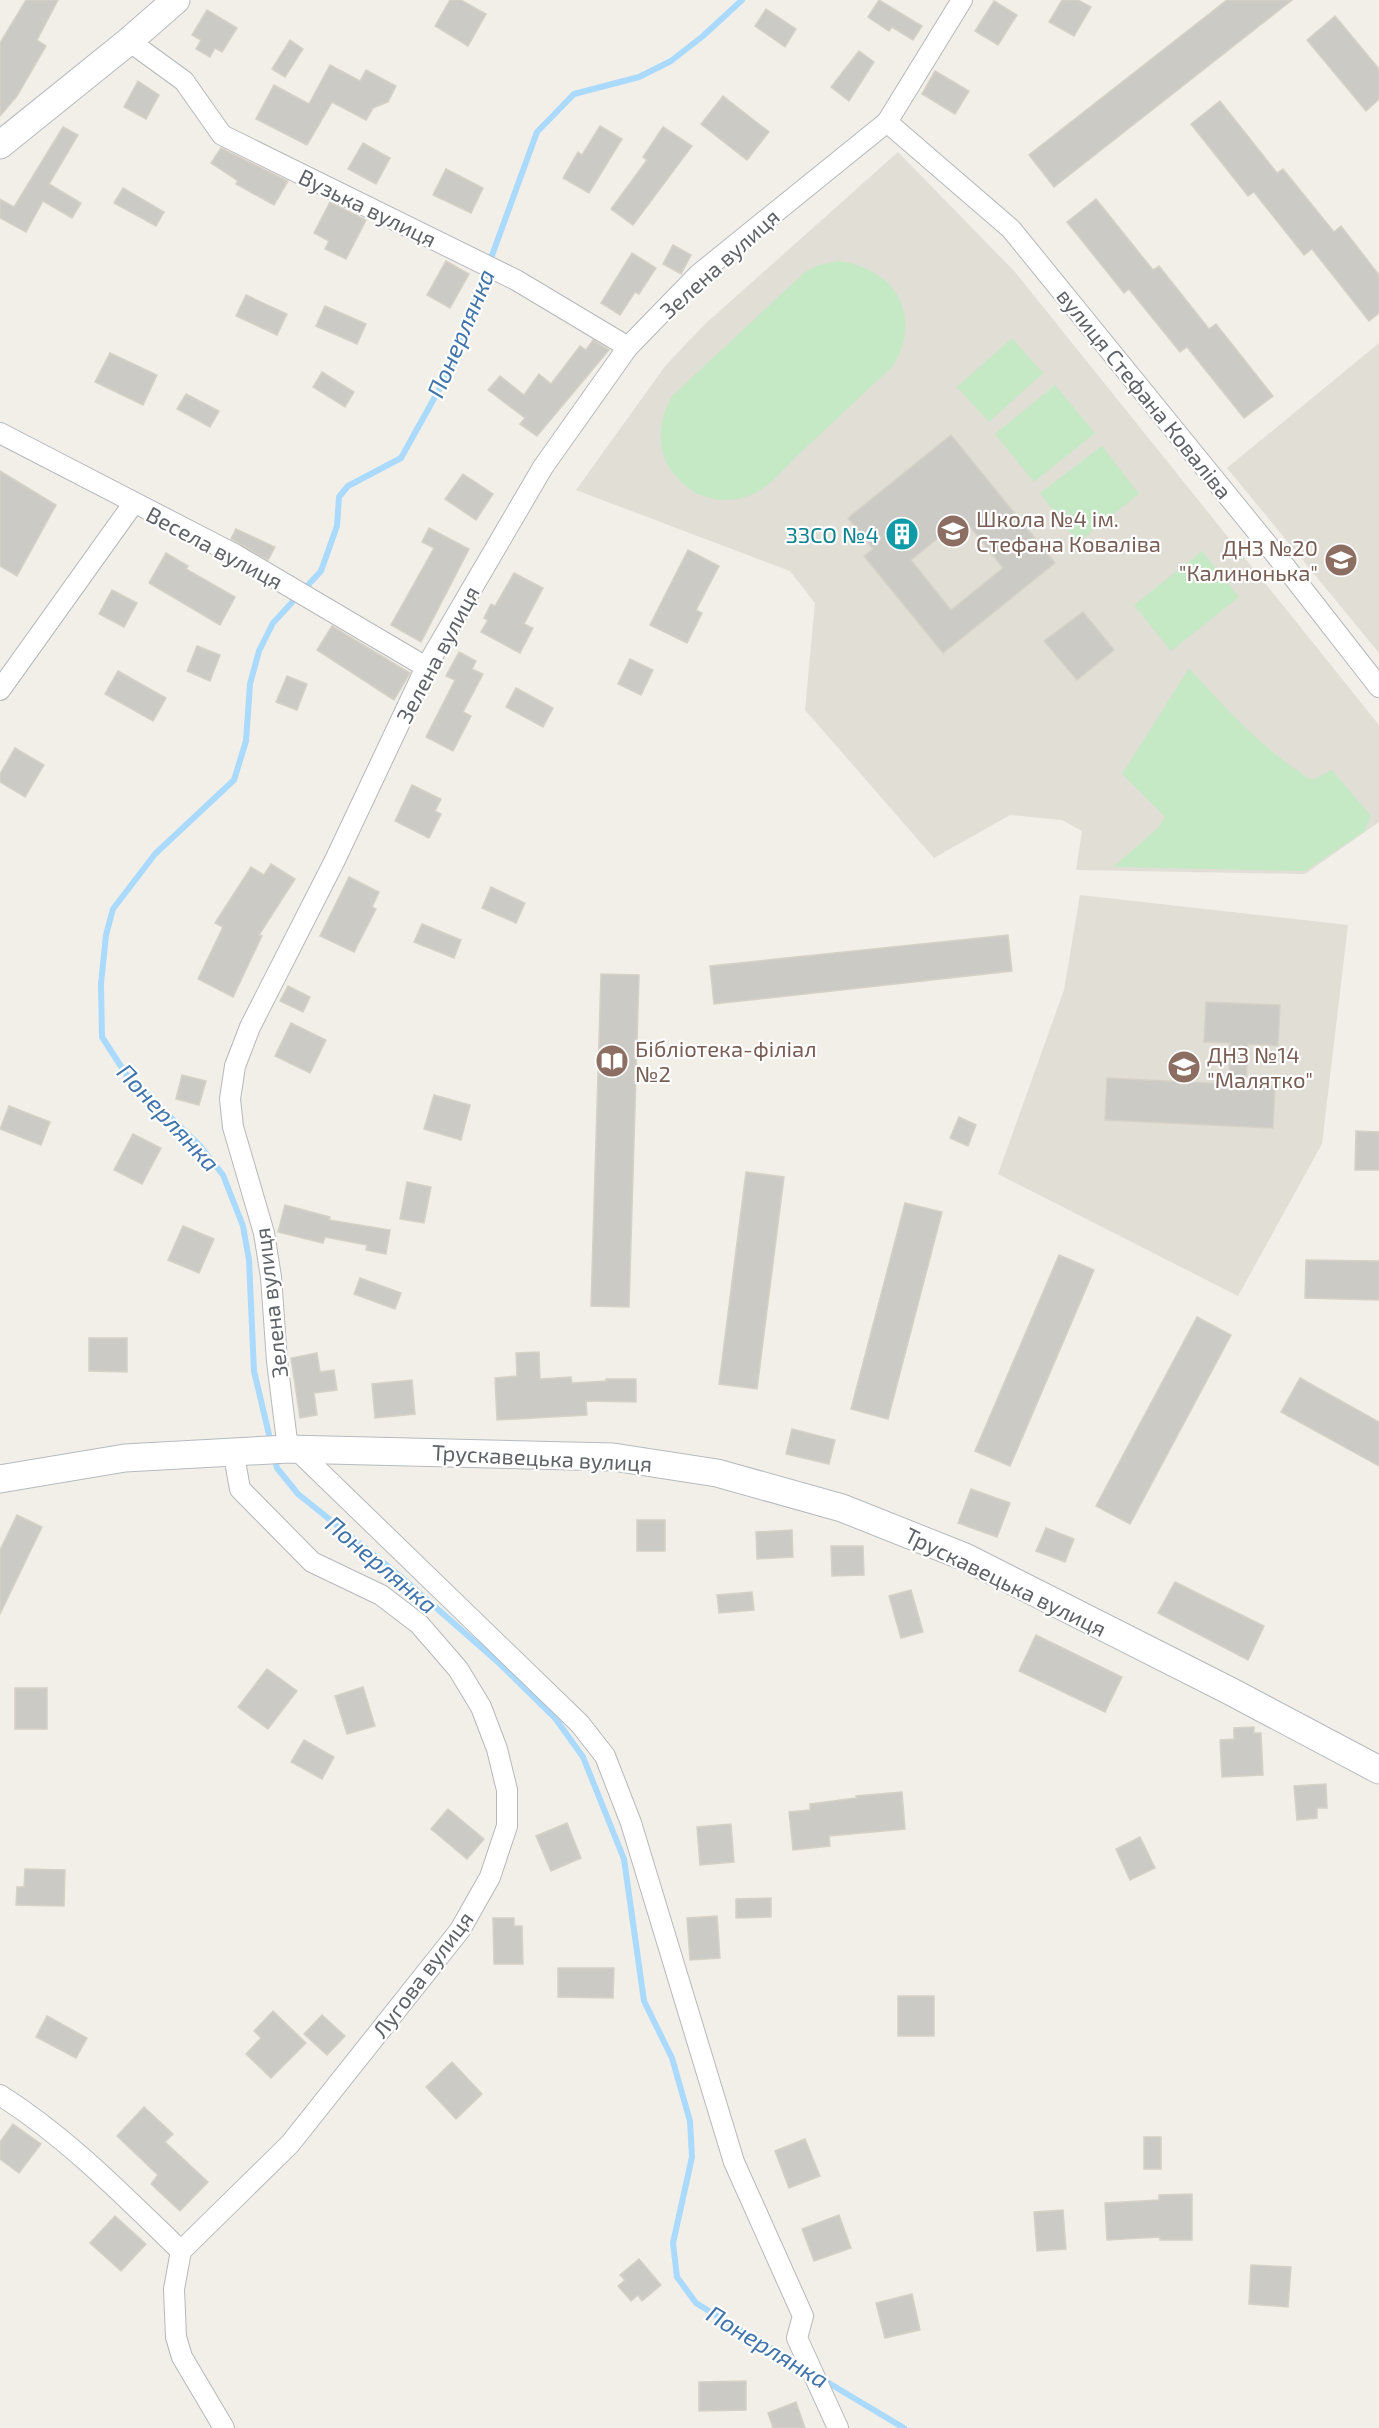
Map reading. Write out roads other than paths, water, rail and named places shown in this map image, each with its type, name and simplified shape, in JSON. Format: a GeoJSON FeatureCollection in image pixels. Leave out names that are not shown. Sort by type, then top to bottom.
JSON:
{"type":"FeatureCollection","features":[{"type":"Feature","properties":{"kind":"main road"},"geometry":{"type":"LineString","coordinates":[[0,145],[176,0]]}},
{"type":"Feature","properties":{"kind":"main road","name":"Трускавецька вулиця"},"geometry":{"type":"LineString","coordinates":[[0,1479],[125,1458],[289,1449],[613,1457],[717,1473],[842,1508],[965,1557],[1230,1691],[1379,1770]]}},
{"type":"Feature","properties":{"kind":"street","name":"Зелена вулиця"},"geometry":{"type":"LineString","coordinates":[[289,1449],[277,1361],[271,1277],[264,1233],[233,1127],[230,1099],[235,1066],[250,1027],[335,860],[426,667],[543,467],[628,347],[699,274],[887,122],[962,0]]}},
{"type":"Feature","properties":{"kind":"street","name":"Вузька вулиця"},"geometry":{"type":"LineString","coordinates":[[129,41],[184,81],[222,135],[516,280],[628,347]]}},
{"type":"Feature","properties":{"kind":"street","name":"вулиця Стефана Коваліва"},"geometry":{"type":"LineString","coordinates":[[887,122],[1011,229],[1276,555],[1379,687]]}},
{"type":"Feature","properties":{"kind":"street","name":"Весела вулиця"},"geometry":{"type":"LineString","coordinates":[[0,434],[236,555],[426,667]]}},
{"type":"Feature","properties":{"kind":"street"},"geometry":{"type":"LineString","coordinates":[[0,690],[133,504]]}},
{"type":"Feature","properties":{"kind":"street"},"geometry":{"type":"LineString","coordinates":[[289,1449],[580,1724],[604,1756],[631,1823],[734,2162],[803,2316],[797,2338],[838,2428]]}},
{"type":"Feature","properties":{"kind":"street","name":"Лугова вулиця"},"geometry":{"type":"LineString","coordinates":[[181,2251],[290,2144],[460,1930],[490,1877],[507,1827],[507,1790],[497,1749],[481,1707],[458,1669],[419,1624],[381,1595],[312,1562],[240,1489],[244,1450]]}},
{"type":"Feature","properties":{"kind":"street"},"geometry":{"type":"LineString","coordinates":[[0,2095],[48,2127],[181,2251],[174,2289],[176,2337],[182,2357],[224,2428]]}},
{"type":"Feature","properties":{"kind":"waterway","name":"Понерлянка"},"geometry":{"type":"LineString","coordinates":[[271,1443],[254,1371],[249,1260],[243,1226],[223,1175],[201,1147],[126,1074],[102,1037],[101,984],[106,935],[113,909],[155,854],[234,780],[246,741],[250,684],[259,651],[273,623],[321,571],[337,526],[339,497],[348,486],[401,458],[451,368],[537,132],[574,94],[639,77],[671,61],[703,36],[742,0]]}},
{"type":"Feature","properties":{"kind":"waterway","name":"Понерлянка"},"geometry":{"type":"LineString","coordinates":[[274,1456],[277,1468],[298,1494],[400,1576],[499,1663],[555,1718],[583,1757],[624,1859],[644,2001],[672,2058],[690,2121],[692,2157],[673,2243],[677,2277],[696,2303],[803,2368]]}},
{"type":"Feature","properties":{"kind":"waterway","name":"Понерлянка"},"geometry":{"type":"LineString","coordinates":[[822,2379],[904,2428]]}},
{"type":"Feature","properties":{"kind":"place","name":"Школа №4 ім. Стефана Коваліва"},"geometry":{"type":"Point","coordinates":[953,531]}},
{"type":"Feature","properties":{"kind":"place","name":"ЗЗСО №4"},"geometry":{"type":"Point","coordinates":[902,534]}},
{"type":"Feature","properties":{"kind":"place","name":"ДНЗ №20 \"Калинонька\""},"geometry":{"type":"Point","coordinates":[1341,560]}},
{"type":"Feature","properties":{"kind":"place","name":"Бібліотека-філіал №2"},"geometry":{"type":"Point","coordinates":[612,1061]}},
{"type":"Feature","properties":{"kind":"place","name":"ДНЗ №14 \"Малятко\""},"geometry":{"type":"Point","coordinates":[1184,1067]}}]}
